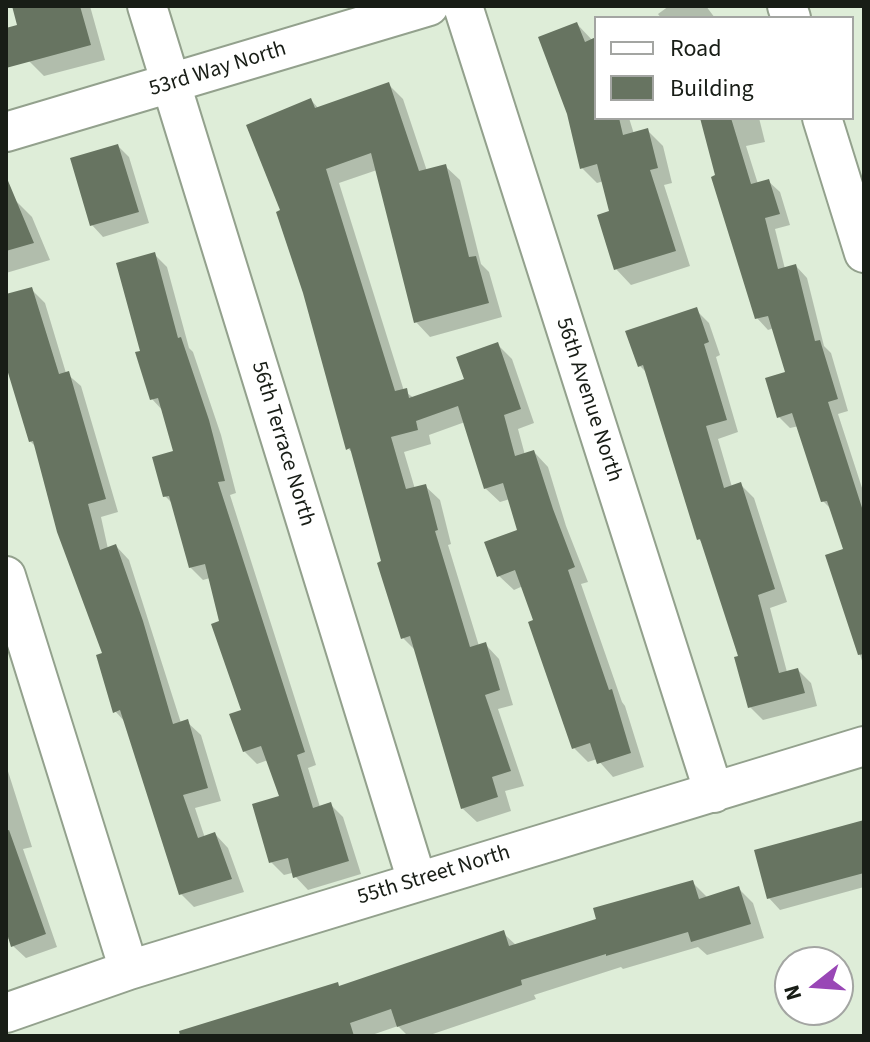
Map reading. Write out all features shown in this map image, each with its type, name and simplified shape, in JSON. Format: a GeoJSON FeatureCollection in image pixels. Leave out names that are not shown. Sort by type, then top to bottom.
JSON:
{"type":"FeatureCollection","features":[{"type":"Feature","properties":{"kind":"street","name":"56th Terrace North"},"geometry":{"type":"LineString","coordinates":[[147,6],[417,881]]}},
{"type":"Feature","properties":{"kind":"street","name":"53rd Way North"},"geometry":{"type":"LineString","coordinates":[[6,132],[429,6]]}},
{"type":"Feature","properties":{"kind":"street","name":"56th Avenue North"},"geometry":{"type":"LineString","coordinates":[[463,6],[714,793]]}},
{"type":"Feature","properties":{"kind":"street"},"geometry":{"type":"LineString","coordinates":[[823,120],[864,253]]}},
{"type":"Feature","properties":{"kind":"street"},"geometry":{"type":"LineString","coordinates":[[6,576],[129,970]]}},
{"type":"Feature","properties":{"kind":"street","name":"55th Street North"},"geometry":{"type":"LineString","coordinates":[[6,1013],[129,970],[864,746]]}},
{"type":"Feature","properties":{"kind":"building"},"geometry":{"type":"Polygon","coordinates":[[[12,6],[80,6],[91,45],[6,68],[6,28],[17,25],[12,6]]]}},
{"type":"Feature","properties":{"kind":"building"},"geometry":{"type":"Polygon","coordinates":[[[577,22],[585,42],[594,38],[594,120],[619,120],[623,135],[648,128],[658,168],[650,170],[676,251],[614,270],[597,215],[609,211],[597,164],[580,169],[567,114],[538,37],[577,22]]]}},
{"type":"Feature","properties":{"kind":"building"},"geometry":{"type":"Polygon","coordinates":[[[389,82],[419,171],[446,164],[469,257],[476,256],[489,303],[414,323],[371,153],[326,169],[395,391],[407,388],[409,398],[464,379],[456,357],[498,342],[521,409],[504,415],[515,456],[534,450],[575,567],[568,570],[609,690],[612,689],[631,753],[597,764],[590,743],[572,749],[528,622],[533,620],[515,570],[497,577],[484,542],[517,530],[503,483],[484,489],[458,406],[416,421],[418,430],[391,437],[406,489],[426,484],[438,530],[435,531],[470,647],[486,642],[500,690],[485,695],[511,771],[492,777],[498,797],[461,809],[410,636],[401,639],[377,563],[381,561],[350,448],[346,450],[303,293],[276,212],[280,210],[246,125],[311,98],[315,108],[389,82]]]}},
{"type":"Feature","properties":{"kind":"building"},"geometry":{"type":"Polygon","coordinates":[[[701,120],[732,120],[751,184],[769,179],[780,214],[765,218],[778,269],[796,264],[815,341],[820,340],[838,399],[828,402],[864,514],[864,654],[858,655],[825,555],[843,549],[827,501],[821,502],[792,413],[777,418],[765,378],[785,372],[768,316],[755,319],[711,177],[715,175],[701,120]]]}},
{"type":"Feature","properties":{"kind":"building"},"geometry":{"type":"Polygon","coordinates":[[[118,144],[139,212],[90,226],[70,158],[118,144]]]}},
{"type":"Feature","properties":{"kind":"building"},"geometry":{"type":"Polygon","coordinates":[[[6,176],[34,243],[6,251],[6,176]]]}},
{"type":"Feature","properties":{"kind":"building"},"geometry":{"type":"Polygon","coordinates":[[[155,252],[178,338],[181,337],[209,420],[225,481],[218,482],[305,752],[297,755],[313,808],[331,802],[349,861],[293,878],[288,858],[269,863],[252,804],[279,796],[261,746],[243,752],[229,714],[241,710],[211,624],[219,621],[205,564],[189,568],[169,496],[163,497],[152,457],[173,451],[158,398],[150,400],[135,352],[140,351],[116,263],[155,252]]]}},
{"type":"Feature","properties":{"kind":"building"},"geometry":{"type":"Polygon","coordinates":[[[32,287],[59,374],[69,371],[106,499],[88,504],[100,550],[116,544],[143,621],[173,724],[188,719],[208,788],[183,795],[198,838],[215,832],[232,879],[179,895],[120,710],[113,713],[96,655],[102,653],[57,532],[33,441],[29,442],[6,366],[6,294],[32,287]]]}},
{"type":"Feature","properties":{"kind":"building"},"geometry":{"type":"Polygon","coordinates":[[[697,307],[709,342],[704,344],[727,420],[706,426],[724,488],[741,482],[775,589],[758,595],[779,673],[798,668],[805,693],[748,708],[734,657],[738,656],[700,539],[697,540],[643,365],[638,367],[625,331],[697,307]]]}},
{"type":"Feature","properties":{"kind":"building"},"geometry":{"type":"Polygon","coordinates":[[[864,820],[864,873],[767,899],[754,850],[864,820]]]}},
{"type":"Feature","properties":{"kind":"building"},"geometry":{"type":"Polygon","coordinates":[[[9,830],[46,934],[11,947],[6,930],[6,831],[9,830]]]}},
{"type":"Feature","properties":{"kind":"building"},"geometry":{"type":"Polygon","coordinates":[[[693,880],[699,899],[739,886],[751,924],[691,942],[688,932],[606,954],[521,980],[522,985],[397,1027],[391,1009],[350,1023],[354,1036],[180,1036],[179,1031],[338,982],[339,986],[504,930],[509,946],[596,919],[593,908],[693,880]]]}}]}
